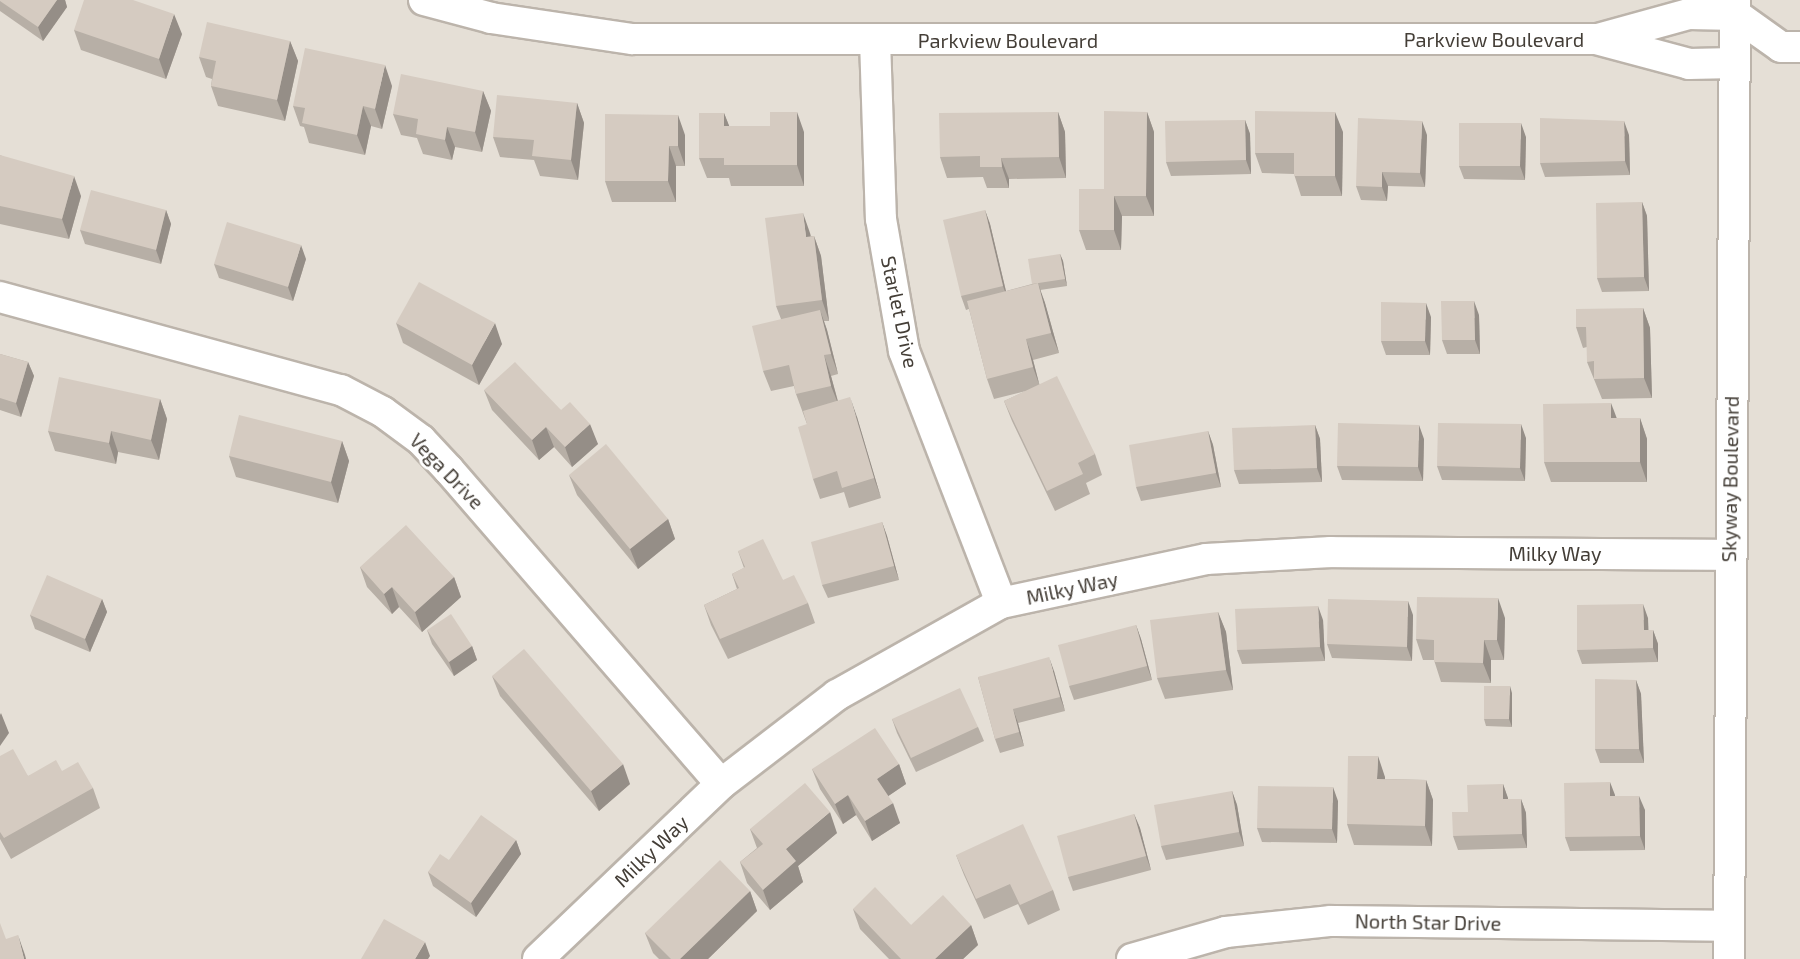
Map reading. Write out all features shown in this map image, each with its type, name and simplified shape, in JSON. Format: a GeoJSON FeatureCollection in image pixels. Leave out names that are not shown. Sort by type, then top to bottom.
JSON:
{"type":"FeatureCollection","features":[{"type":"Feature","properties":{"kind":"street","name":"Parkview Boulevard"},"geometry":{"type":"LineString","coordinates":[[424,0],[491,18],[632,39],[1596,39],[1689,14],[1736,8]]}},
{"type":"Feature","properties":{"kind":"street"},"geometry":{"type":"LineString","coordinates":[[1736,8],[1780,47],[1800,47]]}},
{"type":"Feature","properties":{"kind":"street","name":"Skyway Boulevard"},"geometry":{"type":"LineString","coordinates":[[1729,959],[1729,555],[1736,8]]}},
{"type":"Feature","properties":{"kind":"street","name":"Parkview Boulevard"},"geometry":{"type":"LineString","coordinates":[[1596,39],[1689,64],[1735,63]]}},
{"type":"Feature","properties":{"kind":"street","name":"Starlet Drive"},"geometry":{"type":"LineString","coordinates":[[875,40],[881,219],[904,351],[1001,603]]}},
{"type":"Feature","properties":{"kind":"street","name":"Vega Drive"},"geometry":{"type":"LineString","coordinates":[[0,297],[341,390],[383,412],[421,440],[449,470],[721,784]]}},
{"type":"Feature","properties":{"kind":"street","name":"Milky Way"},"geometry":{"type":"LineString","coordinates":[[538,959],[721,784],[837,695],[1001,603],[1206,559],[1331,552],[1729,555]]}},
{"type":"Feature","properties":{"kind":"street","name":"North Star Drive"},"geometry":{"type":"LineString","coordinates":[[1132,959],[1226,932],[1331,921],[1729,926]]}},
{"type":"Feature","properties":{"kind":"shaded area"},"geometry":{"type":"Polygon","coordinates":[[[0,0],[1800,0],[1800,959],[0,959],[0,0]]]}},
{"type":"Feature","properties":{"kind":"building"},"geometry":{"type":"Polygon","coordinates":[[[0,0],[57,0],[38,27],[0,0]]]}},
{"type":"Feature","properties":{"kind":"building"},"geometry":{"type":"Polygon","coordinates":[[[84,0],[133,0],[174,14],[159,59],[74,30],[84,0]]]}},
{"type":"Feature","properties":{"kind":"building"},"geometry":{"type":"Polygon","coordinates":[[[207,22],[290,41],[277,100],[211,86],[216,61],[199,57],[207,22]]]}},
{"type":"Feature","properties":{"kind":"building"},"geometry":{"type":"Polygon","coordinates":[[[305,48],[385,65],[375,109],[363,106],[357,135],[302,123],[305,108],[293,106],[305,48]]]}},
{"type":"Feature","properties":{"kind":"building"},"geometry":{"type":"Polygon","coordinates":[[[401,74],[483,91],[475,132],[447,127],[445,140],[416,134],[418,119],[393,114],[401,74]]]}},
{"type":"Feature","properties":{"kind":"building"},"geometry":{"type":"Polygon","coordinates":[[[497,95],[577,103],[571,160],[532,156],[534,140],[493,137],[497,95]]]}},
{"type":"Feature","properties":{"kind":"building"},"geometry":{"type":"Polygon","coordinates":[[[1104,111],[1147,112],[1146,196],[1114,196],[1114,230],[1079,230],[1079,189],[1104,189],[1104,111]]]}},
{"type":"Feature","properties":{"kind":"building"},"geometry":{"type":"Polygon","coordinates":[[[1255,111],[1335,112],[1335,176],[1294,176],[1294,153],[1255,153],[1255,111]]]}},
{"type":"Feature","properties":{"kind":"building"},"geometry":{"type":"Polygon","coordinates":[[[770,112],[797,112],[797,165],[724,165],[724,158],[699,158],[699,113],[724,113],[724,126],[770,126],[770,112]]]}},
{"type":"Feature","properties":{"kind":"building"},"geometry":{"type":"Polygon","coordinates":[[[1058,112],[1059,157],[1001,158],[1002,167],[980,167],[980,156],[940,157],[939,113],[1058,112]]]}},
{"type":"Feature","properties":{"kind":"building"},"geometry":{"type":"Polygon","coordinates":[[[605,114],[678,115],[678,146],[669,146],[668,181],[605,181],[605,114]]]}},
{"type":"Feature","properties":{"kind":"building"},"geometry":{"type":"Polygon","coordinates":[[[1358,118],[1422,121],[1420,173],[1382,172],[1382,187],[1356,186],[1358,118]]]}},
{"type":"Feature","properties":{"kind":"building"},"geometry":{"type":"Polygon","coordinates":[[[1540,118],[1624,121],[1625,161],[1540,163],[1540,118]]]}},
{"type":"Feature","properties":{"kind":"building"},"geometry":{"type":"Polygon","coordinates":[[[1245,120],[1246,160],[1166,162],[1165,121],[1245,120]]]}},
{"type":"Feature","properties":{"kind":"building"},"geometry":{"type":"Polygon","coordinates":[[[1459,123],[1521,123],[1520,166],[1459,166],[1459,123]]]}},
{"type":"Feature","properties":{"kind":"building"},"geometry":{"type":"Polygon","coordinates":[[[0,155],[74,176],[62,219],[0,206],[0,155]]]}},
{"type":"Feature","properties":{"kind":"building"},"geometry":{"type":"Polygon","coordinates":[[[91,190],[166,210],[156,250],[80,230],[91,190]]]}},
{"type":"Feature","properties":{"kind":"building"},"geometry":{"type":"Polygon","coordinates":[[[1642,202],[1644,277],[1597,278],[1596,203],[1642,202]]]}},
{"type":"Feature","properties":{"kind":"building"},"geometry":{"type":"Polygon","coordinates":[[[985,210],[1003,286],[961,296],[943,220],[985,210]]]}},
{"type":"Feature","properties":{"kind":"building"},"geometry":{"type":"Polygon","coordinates":[[[803,213],[806,237],[814,236],[822,300],[776,306],[765,218],[803,213]]]}},
{"type":"Feature","properties":{"kind":"building"},"geometry":{"type":"Polygon","coordinates":[[[227,222],[301,245],[288,287],[214,264],[227,222]]]}},
{"type":"Feature","properties":{"kind":"building"},"geometry":{"type":"Polygon","coordinates":[[[1060,254],[1065,279],[1032,284],[1028,259],[1060,254]]]}},
{"type":"Feature","properties":{"kind":"building"},"geometry":{"type":"Polygon","coordinates":[[[419,282],[495,323],[472,365],[396,323],[419,282]]]}},
{"type":"Feature","properties":{"kind":"building"},"geometry":{"type":"Polygon","coordinates":[[[1038,283],[1051,333],[1026,339],[1033,367],[987,379],[967,301],[1038,283]]]}},
{"type":"Feature","properties":{"kind":"building"},"geometry":{"type":"Polygon","coordinates":[[[1441,301],[1474,301],[1475,340],[1442,340],[1441,301]]]}},
{"type":"Feature","properties":{"kind":"building"},"geometry":{"type":"Polygon","coordinates":[[[1381,302],[1426,303],[1425,341],[1381,341],[1381,302]]]}},
{"type":"Feature","properties":{"kind":"building"},"geometry":{"type":"Polygon","coordinates":[[[1643,308],[1644,378],[1594,379],[1594,361],[1587,362],[1586,327],[1576,327],[1576,309],[1643,308]]]}},
{"type":"Feature","properties":{"kind":"building"},"geometry":{"type":"Polygon","coordinates":[[[820,310],[831,354],[824,355],[831,386],[796,394],[789,365],[763,371],[752,326],[820,310]]]}},
{"type":"Feature","properties":{"kind":"building"},"geometry":{"type":"Polygon","coordinates":[[[0,354],[28,362],[16,403],[0,398],[0,354]]]}},
{"type":"Feature","properties":{"kind":"building"},"geometry":{"type":"Polygon","coordinates":[[[515,362],[561,410],[570,402],[590,424],[565,447],[546,427],[532,440],[484,390],[515,362]]]}},
{"type":"Feature","properties":{"kind":"building"},"geometry":{"type":"Polygon","coordinates":[[[1057,376],[1095,454],[1078,463],[1083,474],[1047,491],[1004,401],[1057,376]]]}},
{"type":"Feature","properties":{"kind":"building"},"geometry":{"type":"Polygon","coordinates":[[[59,377],[160,399],[151,440],[111,431],[109,443],[48,431],[59,377]]]}},
{"type":"Feature","properties":{"kind":"building"},"geometry":{"type":"Polygon","coordinates":[[[850,397],[874,478],[842,488],[837,471],[813,479],[798,427],[807,424],[803,411],[850,397]]]}},
{"type":"Feature","properties":{"kind":"building"},"geometry":{"type":"Polygon","coordinates":[[[1611,403],[1611,418],[1640,418],[1640,462],[1544,462],[1543,404],[1611,403]]]}},
{"type":"Feature","properties":{"kind":"building"},"geometry":{"type":"Polygon","coordinates":[[[239,415],[342,441],[331,482],[229,456],[239,415]]]}},
{"type":"Feature","properties":{"kind":"building"},"geometry":{"type":"Polygon","coordinates":[[[1338,423],[1419,425],[1418,467],[1337,466],[1338,423]]]}},
{"type":"Feature","properties":{"kind":"building"},"geometry":{"type":"Polygon","coordinates":[[[1438,423],[1521,424],[1520,468],[1437,466],[1438,423]]]}},
{"type":"Feature","properties":{"kind":"building"},"geometry":{"type":"Polygon","coordinates":[[[1315,425],[1317,468],[1234,470],[1232,428],[1315,425]]]}},
{"type":"Feature","properties":{"kind":"building"},"geometry":{"type":"Polygon","coordinates":[[[1208,431],[1216,473],[1136,487],[1129,445],[1208,431]]]}},
{"type":"Feature","properties":{"kind":"building"},"geometry":{"type":"Polygon","coordinates":[[[606,444],[668,519],[630,549],[569,475],[606,444]]]}},
{"type":"Feature","properties":{"kind":"building"},"geometry":{"type":"Polygon","coordinates":[[[882,522],[894,566],[822,585],[811,542],[882,522]]]}},
{"type":"Feature","properties":{"kind":"building"},"geometry":{"type":"Polygon","coordinates":[[[406,525],[454,577],[415,612],[392,587],[384,594],[360,567],[406,525]]]}},
{"type":"Feature","properties":{"kind":"building"},"geometry":{"type":"Polygon","coordinates":[[[763,539],[783,580],[794,575],[808,603],[720,639],[704,605],[739,588],[732,574],[745,567],[738,551],[763,539]]]}},
{"type":"Feature","properties":{"kind":"building"},"geometry":{"type":"Polygon","coordinates":[[[47,575],[102,599],[85,639],[30,615],[47,575]]]}},
{"type":"Feature","properties":{"kind":"building"},"geometry":{"type":"Polygon","coordinates":[[[1417,597],[1498,598],[1497,640],[1484,640],[1483,663],[1434,662],[1434,640],[1416,639],[1417,597]]]}},
{"type":"Feature","properties":{"kind":"building"},"geometry":{"type":"Polygon","coordinates":[[[1328,599],[1408,601],[1407,647],[1327,644],[1328,599]]]}},
{"type":"Feature","properties":{"kind":"building"},"geometry":{"type":"Polygon","coordinates":[[[1643,604],[1644,630],[1653,630],[1653,648],[1577,650],[1577,605],[1643,604]]]}},
{"type":"Feature","properties":{"kind":"building"},"geometry":{"type":"Polygon","coordinates":[[[1318,606],[1320,647],[1237,650],[1235,609],[1318,606]]]}},
{"type":"Feature","properties":{"kind":"building"},"geometry":{"type":"Polygon","coordinates":[[[1218,612],[1226,670],[1157,678],[1150,620],[1218,612]]]}},
{"type":"Feature","properties":{"kind":"building"},"geometry":{"type":"Polygon","coordinates":[[[451,614],[472,646],[449,662],[427,630],[451,614]]]}},
{"type":"Feature","properties":{"kind":"building"},"geometry":{"type":"Polygon","coordinates":[[[1136,625],[1147,666],[1069,686],[1058,645],[1136,625]]]}},
{"type":"Feature","properties":{"kind":"building"},"geometry":{"type":"Polygon","coordinates":[[[524,649],[623,764],[591,791],[492,676],[524,649]]]}},
{"type":"Feature","properties":{"kind":"building"},"geometry":{"type":"Polygon","coordinates":[[[1049,657],[1060,697],[1013,709],[1019,732],[995,739],[978,677],[1049,657]]]}},
{"type":"Feature","properties":{"kind":"building"},"geometry":{"type":"Polygon","coordinates":[[[1595,679],[1636,680],[1639,749],[1595,749],[1595,679]]]}},
{"type":"Feature","properties":{"kind":"building"},"geometry":{"type":"Polygon","coordinates":[[[1484,686],[1510,686],[1509,719],[1484,719],[1484,686]]]}},
{"type":"Feature","properties":{"kind":"building"},"geometry":{"type":"Polygon","coordinates":[[[960,688],[978,727],[911,758],[892,719],[960,688]]]}},
{"type":"Feature","properties":{"kind":"building"},"geometry":{"type":"Polygon","coordinates":[[[875,728],[899,764],[877,779],[893,803],[865,821],[848,795],[835,804],[812,769],[875,728]]]}},
{"type":"Feature","properties":{"kind":"building"},"geometry":{"type":"Polygon","coordinates":[[[13,749],[28,776],[56,760],[62,771],[78,762],[93,788],[4,838],[0,832],[0,756],[13,749]]]}},
{"type":"Feature","properties":{"kind":"building"},"geometry":{"type":"Polygon","coordinates":[[[1348,756],[1378,756],[1377,779],[1426,780],[1425,826],[1347,824],[1348,756]]]}},
{"type":"Feature","properties":{"kind":"building"},"geometry":{"type":"Polygon","coordinates":[[[1610,782],[1610,796],[1639,796],[1640,836],[1565,837],[1564,783],[1610,782]]]}},
{"type":"Feature","properties":{"kind":"building"},"geometry":{"type":"Polygon","coordinates":[[[805,783],[830,812],[786,849],[796,861],[763,890],[740,862],[763,844],[750,829],[805,783]]]}},
{"type":"Feature","properties":{"kind":"building"},"geometry":{"type":"Polygon","coordinates":[[[1503,784],[1503,799],[1521,799],[1522,834],[1453,836],[1452,812],[1468,812],[1467,785],[1503,784]]]}},
{"type":"Feature","properties":{"kind":"building"},"geometry":{"type":"Polygon","coordinates":[[[1258,786],[1333,787],[1332,829],[1257,828],[1258,786]]]}},
{"type":"Feature","properties":{"kind":"building"},"geometry":{"type":"Polygon","coordinates":[[[1232,791],[1239,832],[1161,846],[1154,805],[1232,791]]]}},
{"type":"Feature","properties":{"kind":"building"},"geometry":{"type":"Polygon","coordinates":[[[1134,814],[1146,856],[1068,877],[1057,836],[1134,814]]]}},
{"type":"Feature","properties":{"kind":"building"},"geometry":{"type":"Polygon","coordinates":[[[481,815],[516,840],[471,903],[428,872],[440,854],[449,860],[481,815]]]}},
{"type":"Feature","properties":{"kind":"building"},"geometry":{"type":"Polygon","coordinates":[[[1023,824],[1053,890],[1020,905],[1010,884],[976,899],[956,855],[1023,824]]]}},
{"type":"Feature","properties":{"kind":"building"},"geometry":{"type":"Polygon","coordinates":[[[720,860],[750,891],[680,959],[671,959],[645,933],[720,860]]]}},
{"type":"Feature","properties":{"kind":"building"},"geometry":{"type":"Polygon","coordinates":[[[875,887],[911,925],[943,895],[971,925],[935,959],[901,959],[853,909],[875,887]]]}},
{"type":"Feature","properties":{"kind":"building"},"geometry":{"type":"Polygon","coordinates":[[[384,919],[425,942],[415,959],[361,959],[384,919]]]}},
{"type":"Feature","properties":{"kind":"building"},"geometry":{"type":"Polygon","coordinates":[[[0,923],[6,939],[18,935],[24,959],[0,959],[0,923]]]}}]}
